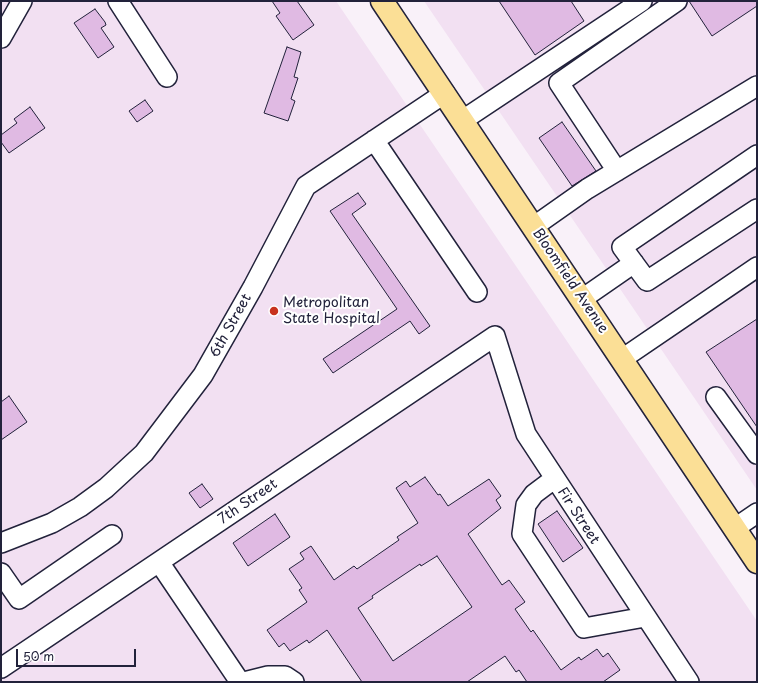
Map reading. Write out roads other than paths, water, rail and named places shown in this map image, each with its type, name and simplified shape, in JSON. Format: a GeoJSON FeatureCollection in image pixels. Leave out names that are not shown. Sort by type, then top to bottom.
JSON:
{"type":"FeatureCollection","features":[{"type":"Feature","properties":{"kind":"main road","name":"Bloomfield Avenue"},"geometry":{"type":"LineString","coordinates":[[382,1],[445,93],[757,562]]}},
{"type":"Feature","properties":{"kind":"street"},"geometry":{"type":"LineString","coordinates":[[1,38],[22,1]]}},
{"type":"Feature","properties":{"kind":"street"},"geometry":{"type":"LineString","coordinates":[[118,1],[167,77]]}},
{"type":"Feature","properties":{"kind":"street"},"geometry":{"type":"LineString","coordinates":[[463,120],[642,1]]}},
{"type":"Feature","properties":{"kind":"street"},"geometry":{"type":"LineString","coordinates":[[617,171],[559,83],[677,1]]}},
{"type":"Feature","properties":{"kind":"street"},"geometry":{"type":"LineString","coordinates":[[534,227],[587,189],[757,86]]}},
{"type":"Feature","properties":{"kind":"street","name":"6th Street"},"geometry":{"type":"LineString","coordinates":[[1,543],[52,523],[80,507],[106,488],[144,453],[203,375],[253,287],[306,186],[445,93]]}},
{"type":"Feature","properties":{"kind":"street"},"geometry":{"type":"LineString","coordinates":[[374,140],[477,292]]}},
{"type":"Feature","properties":{"kind":"street"},"geometry":{"type":"LineString","coordinates":[[757,155],[622,247],[647,281],[757,209]]}},
{"type":"Feature","properties":{"kind":"street"},"geometry":{"type":"LineString","coordinates":[[582,299],[634,263]]}},
{"type":"Feature","properties":{"kind":"street"},"geometry":{"type":"LineString","coordinates":[[622,359],[757,267]]}},
{"type":"Feature","properties":{"kind":"street","name":"Fir Street"},"geometry":{"type":"LineString","coordinates":[[495,336],[526,434],[645,618],[689,682]]}},
{"type":"Feature","properties":{"kind":"street","name":"7th Street"},"geometry":{"type":"LineString","coordinates":[[1,668],[495,336]]}},
{"type":"Feature","properties":{"kind":"street"},"geometry":{"type":"LineString","coordinates":[[716,397],[757,454]]}},
{"type":"Feature","properties":{"kind":"street"},"geometry":{"type":"LineString","coordinates":[[554,479],[534,494],[526,505],[522,534],[526,541],[584,628],[645,618]]}},
{"type":"Feature","properties":{"kind":"street"},"geometry":{"type":"LineString","coordinates":[[735,528],[757,513]]}},
{"type":"Feature","properties":{"kind":"street"},"geometry":{"type":"LineString","coordinates":[[1,573],[19,599],[112,534]]}},
{"type":"Feature","properties":{"kind":"street"},"geometry":{"type":"LineString","coordinates":[[159,562],[240,682]]}},
{"type":"Feature","properties":{"kind":"street"},"geometry":{"type":"LineString","coordinates":[[244,682],[268,676],[285,676],[294,682]]}},
{"type":"Feature","properties":{"kind":"place","name":"Metropolitan State Hospital"},"geometry":{"type":"Point","coordinates":[274,311]}}]}
